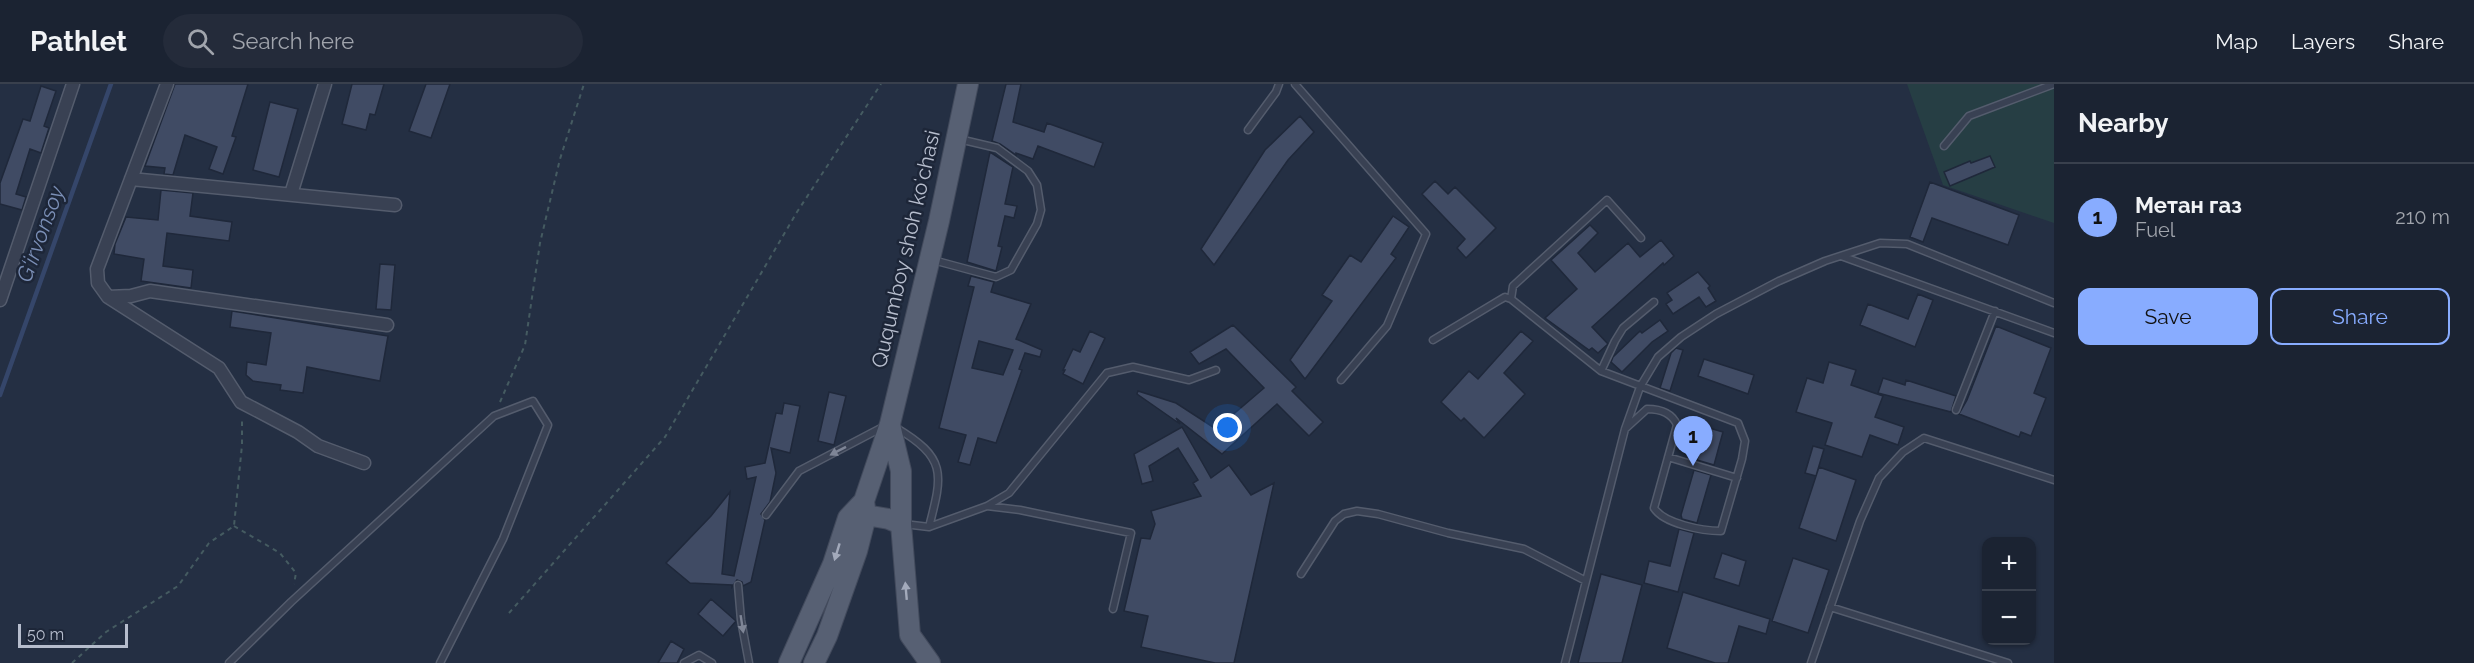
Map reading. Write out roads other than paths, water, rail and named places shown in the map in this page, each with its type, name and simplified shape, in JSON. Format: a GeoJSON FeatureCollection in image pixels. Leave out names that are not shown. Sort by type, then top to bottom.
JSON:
{"type":"FeatureCollection","features":[{"type":"Feature","properties":{"kind":"main road","name":"Ququmboy shoh koʻchasi"},"geometry":{"type":"LineString","coordinates":[[862,506],[890,424],[930,260],[968,84]]}},
{"type":"Feature","properties":{"kind":"main road"},"geometry":{"type":"LineString","coordinates":[[890,424],[901,471],[901,524],[911,663]]}},
{"type":"Feature","properties":{"kind":"main road"},"geometry":{"type":"LineString","coordinates":[[862,506],[901,524]]}},
{"type":"Feature","properties":{"kind":"main road"},"geometry":{"type":"LineString","coordinates":[[789,663],[833,564],[848,518],[862,506]]}},
{"type":"Feature","properties":{"kind":"main road"},"geometry":{"type":"LineString","coordinates":[[814,663],[847,580],[862,506]]}},
{"type":"Feature","properties":{"kind":"main road"},"geometry":{"type":"LineString","coordinates":[[910,635],[930,663]]}},
{"type":"Feature","properties":{"kind":"street"},"geometry":{"type":"LineString","coordinates":[[0,300],[74,84]]}},
{"type":"Feature","properties":{"kind":"street"},"geometry":{"type":"LineString","coordinates":[[166,84],[97,269],[98,284],[108,297],[219,368],[241,402],[298,432],[318,446],[363,463]]}},
{"type":"Feature","properties":{"kind":"street"},"geometry":{"type":"LineString","coordinates":[[291,194],[325,84]]}},
{"type":"Feature","properties":{"kind":"street"},"geometry":{"type":"LineString","coordinates":[[131,179],[395,205]]}},
{"type":"Feature","properties":{"kind":"street"},"geometry":{"type":"LineString","coordinates":[[108,297],[131,296],[150,291],[387,325]]}},
{"type":"Feature","properties":{"kind":"lane"},"geometry":{"type":"LineString","coordinates":[[1248,130],[1276,92],[1279,84]]}},
{"type":"Feature","properties":{"kind":"lane"},"geometry":{"type":"LineString","coordinates":[[1294,84],[1426,234],[1387,326],[1341,380]]}},
{"type":"Feature","properties":{"kind":"lane"},"geometry":{"type":"LineString","coordinates":[[1944,146],[1969,116],[2054,84]]}},
{"type":"Feature","properties":{"kind":"lane"},"geometry":{"type":"LineString","coordinates":[[930,260],[996,277],[1011,270],[1037,224],[1041,210],[1037,185],[1028,171],[997,148],[956,138]]}},
{"type":"Feature","properties":{"kind":"lane"},"geometry":{"type":"LineString","coordinates":[[1511,299],[1513,286],[1608,200],[1641,238]]}},
{"type":"Feature","properties":{"kind":"lane"},"geometry":{"type":"LineString","coordinates":[[1565,663],[1625,429],[1640,387],[1658,357],[1681,337],[1716,314],[1779,282],[1841,256],[1880,243],[1907,244],[2054,303]]}},
{"type":"Feature","properties":{"kind":"lane"},"geometry":{"type":"LineString","coordinates":[[1841,256],[2054,333]]}},
{"type":"Feature","properties":{"kind":"lane"},"geometry":{"type":"LineString","coordinates":[[1433,340],[1505,297],[1511,299],[1601,371],[1738,423],[1745,441],[1737,478],[1721,531],[1708,531],[1664,518],[1654,508],[1677,425],[1670,415],[1658,409],[1647,409],[1625,429]]}},
{"type":"Feature","properties":{"kind":"lane"},"geometry":{"type":"LineString","coordinates":[[1601,371],[1623,328],[1654,302]]}},
{"type":"Feature","properties":{"kind":"lane"},"geometry":{"type":"LineString","coordinates":[[1956,410],[1995,311]]}},
{"type":"Feature","properties":{"kind":"lane"},"geometry":{"type":"LineString","coordinates":[[901,524],[929,527],[987,506],[1009,493],[1107,373],[1133,367],[1189,380],[1216,370]]}},
{"type":"Feature","properties":{"kind":"lane"},"geometry":{"type":"LineString","coordinates":[[229,663],[291,602],[494,416],[532,401],[548,425],[503,539],[440,663]]}},
{"type":"Feature","properties":{"kind":"lane"},"geometry":{"type":"LineString","coordinates":[[766,515],[778,502],[799,471],[890,424],[918,441],[936,464],[939,486],[929,527]]}},
{"type":"Feature","properties":{"kind":"lane"},"geometry":{"type":"LineString","coordinates":[[1811,663],[1860,521],[1879,478],[1902,452],[1924,438],[2054,480]]}},
{"type":"Feature","properties":{"kind":"lane"},"geometry":{"type":"LineString","coordinates":[[1668,457],[1737,478]]}},
{"type":"Feature","properties":{"kind":"lane"},"geometry":{"type":"LineString","coordinates":[[987,506],[1020,510],[1131,533],[1113,609]]}},
{"type":"Feature","properties":{"kind":"lane"},"geometry":{"type":"LineString","coordinates":[[1300,574],[1335,521],[1344,514],[1357,511],[1524,549],[1586,581]]}},
{"type":"Feature","properties":{"kind":"lane"},"geometry":{"type":"LineString","coordinates":[[738,585],[741,620],[749,663]]}},
{"type":"Feature","properties":{"kind":"lane"},"geometry":{"type":"LineString","coordinates":[[1830,607],[2008,663]]}},
{"type":"Feature","properties":{"kind":"lane"},"geometry":{"type":"LineString","coordinates":[[684,663],[699,654],[712,663]]}},
{"type":"Feature","properties":{"kind":"waterway","name":"G‘irvonsoy"},"geometry":{"type":"LineString","coordinates":[[0,395],[111,84]]}},
{"type":"Feature","properties":{"kind":"place","name":"Метан газ"},"geometry":{"type":"Point","coordinates":[1693,466]}}]}
